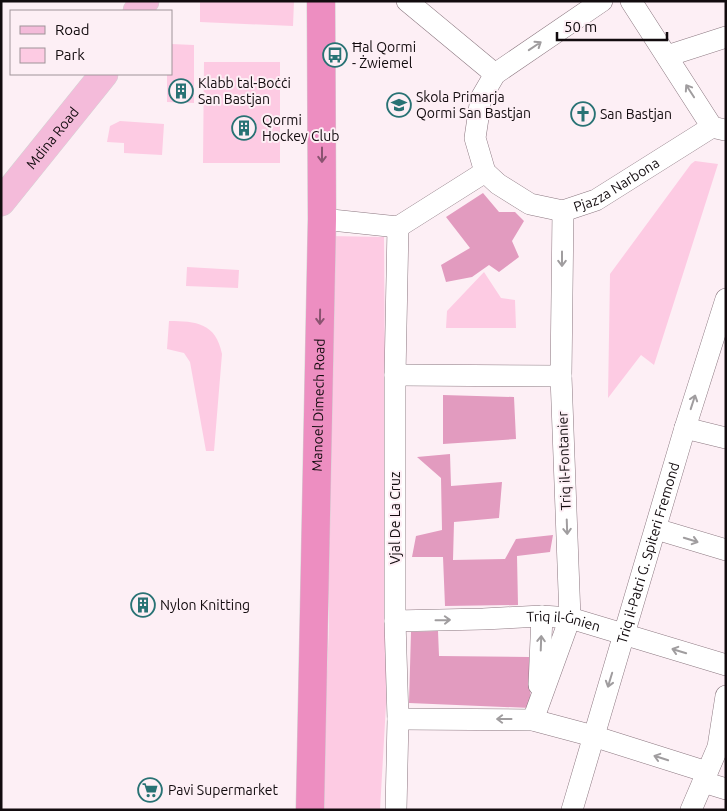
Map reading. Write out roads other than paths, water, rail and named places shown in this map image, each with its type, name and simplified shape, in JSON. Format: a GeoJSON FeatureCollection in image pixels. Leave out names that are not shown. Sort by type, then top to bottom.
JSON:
{"type":"FeatureCollection","features":[{"type":"Feature","properties":{"kind":"highway","name":"Manoel Dimech Road"},"geometry":{"type":"LineString","coordinates":[[294,810],[306,1]]}},
{"type":"Feature","properties":{"kind":"highway","name":"Manoel Dimech Road"},"geometry":{"type":"LineString","coordinates":[[310,810],[322,219],[321,1]]}},
{"type":"Feature","properties":{"kind":"main road","name":"Mdina Road"},"geometry":{"type":"LineString","coordinates":[[1,178],[85,75]]}},
{"type":"Feature","properties":{"kind":"main road","name":"Mdina Road"},"geometry":{"type":"LineString","coordinates":[[1,202],[103,75]]}},
{"type":"Feature","properties":{"kind":"street"},"geometry":{"type":"LineString","coordinates":[[408,1],[495,74]]}},
{"type":"Feature","properties":{"kind":"street"},"geometry":{"type":"LineString","coordinates":[[322,219],[398,227],[485,172],[475,138],[481,98],[495,74],[602,1]]}},
{"type":"Feature","properties":{"kind":"street"},"geometry":{"type":"LineString","coordinates":[[632,1],[667,56],[719,128]]}},
{"type":"Feature","properties":{"kind":"street"},"geometry":{"type":"LineString","coordinates":[[667,56],[726,37]]}},
{"type":"Feature","properties":{"kind":"street","name":"Pjazza Narbona"},"geometry":{"type":"LineString","coordinates":[[485,172],[498,184],[530,204],[562,210],[596,200],[719,128]]}},
{"type":"Feature","properties":{"kind":"street","name":"Triq il-Fontanier"},"geometry":{"type":"LineString","coordinates":[[536,712],[570,618],[561,376],[562,210]]}},
{"type":"Feature","properties":{"kind":"street","name":"Vjal De La Cruz"},"geometry":{"type":"LineString","coordinates":[[396,810],[398,719],[395,621],[395,375],[398,227]]}},
{"type":"Feature","properties":{"kind":"street","name":"Triq il-Patri G. Spiteri Fremond"},"geometry":{"type":"LineString","coordinates":[[572,810],[685,428],[719,345],[726,299]]}},
{"type":"Feature","properties":{"kind":"street"},"geometry":{"type":"LineString","coordinates":[[395,375],[561,376]]}},
{"type":"Feature","properties":{"kind":"street"},"geometry":{"type":"LineString","coordinates":[[685,428],[726,438]]}},
{"type":"Feature","properties":{"kind":"street"},"geometry":{"type":"LineString","coordinates":[[656,529],[726,550]]}},
{"type":"Feature","properties":{"kind":"street"},"geometry":{"type":"LineString","coordinates":[[536,712],[542,616]]}},
{"type":"Feature","properties":{"kind":"street","name":"Triq il-Ġnien"},"geometry":{"type":"LineString","coordinates":[[395,621],[542,616],[570,618],[726,665]]}},
{"type":"Feature","properties":{"kind":"street"},"geometry":{"type":"LineString","coordinates":[[690,810],[722,742],[726,696]]}},
{"type":"Feature","properties":{"kind":"street"},"geometry":{"type":"LineString","coordinates":[[398,719],[536,712],[594,736],[705,777],[726,789]]}},
{"type":"Feature","properties":{"kind":"place","name":"Ħal Qormi - Żwiemel"},"geometry":{"type":"Point","coordinates":[335,55]}},
{"type":"Feature","properties":{"kind":"place","name":"Klabb tal-Boċċi San Bastjan"},"geometry":{"type":"Point","coordinates":[181,91]}},
{"type":"Feature","properties":{"kind":"place","name":"Skola Primarja Qormi San Bastjan"},"geometry":{"type":"Point","coordinates":[399,105]}},
{"type":"Feature","properties":{"kind":"place","name":"San Bastjan"},"geometry":{"type":"Point","coordinates":[583,114]}},
{"type":"Feature","properties":{"kind":"place","name":"Qormi Hockey Club"},"geometry":{"type":"Point","coordinates":[244,128]}},
{"type":"Feature","properties":{"kind":"place","name":"Nylon Knitting"},"geometry":{"type":"Point","coordinates":[143,605]}},
{"type":"Feature","properties":{"kind":"place","name":"Pavi Supermarket"},"geometry":{"type":"Point","coordinates":[150,790]}}]}
